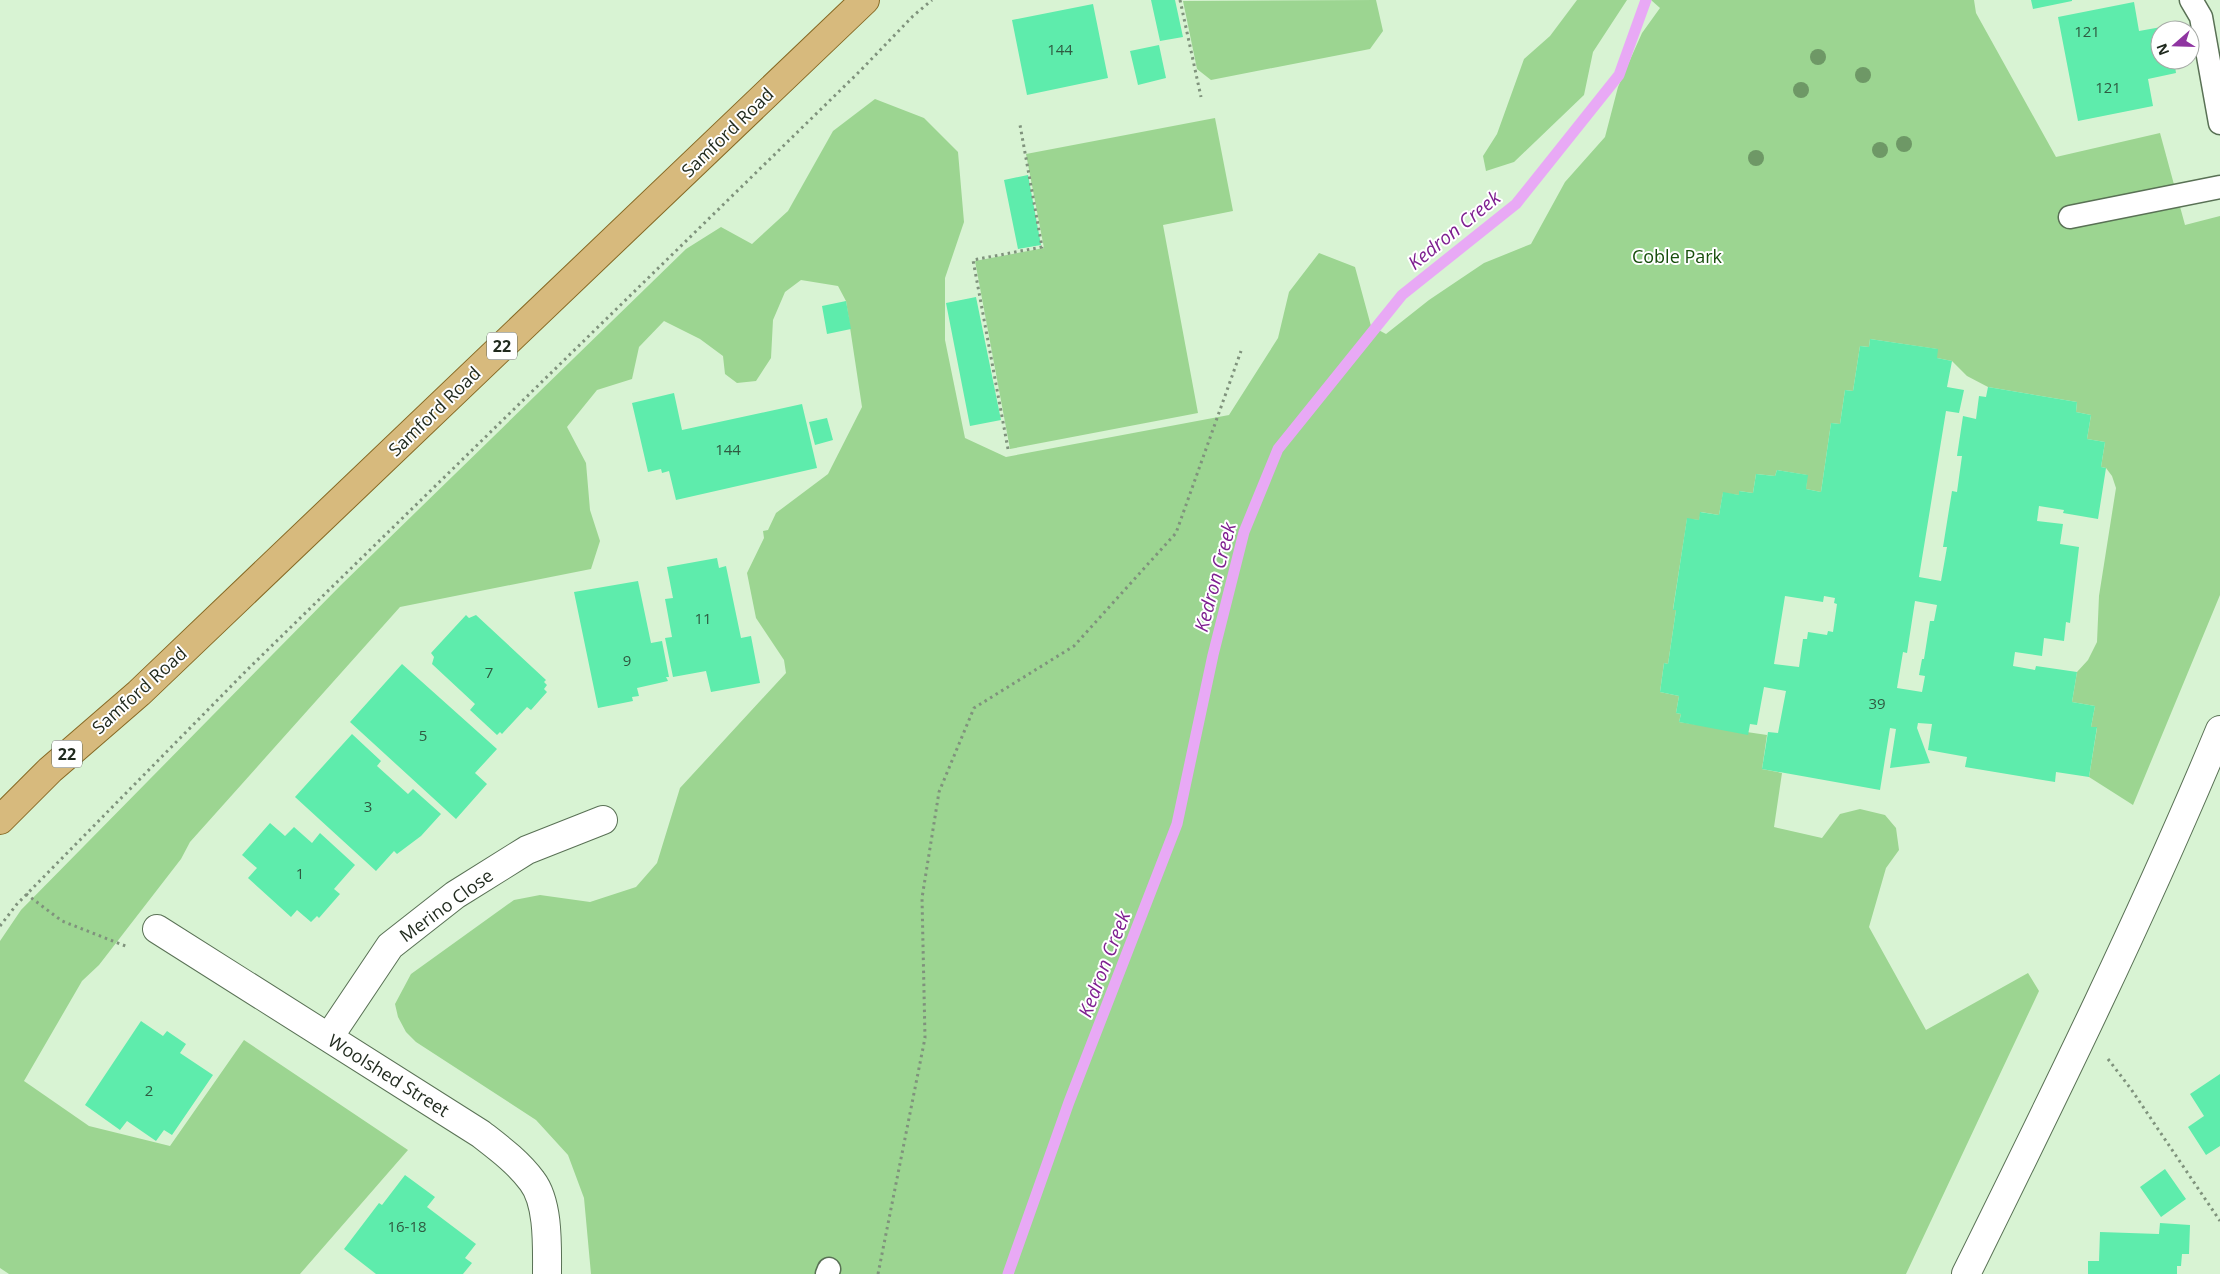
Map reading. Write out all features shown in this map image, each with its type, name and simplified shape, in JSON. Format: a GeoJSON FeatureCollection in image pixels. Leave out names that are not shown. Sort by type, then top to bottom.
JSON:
{"type":"FeatureCollection","features":[{"type":"Feature","properties":{"kind":"main road","name":"Samford Road"},"geometry":{"type":"LineString","coordinates":[[0,820],[50,770],[138,692],[865,0]]}},
{"type":"Feature","properties":{"kind":"street"},"geometry":{"type":"LineString","coordinates":[[1966,1274],[2086,1031],[2182,820],[2220,730]]}},
{"type":"Feature","properties":{"kind":"street","name":"Merino Close"},"geometry":{"type":"LineString","coordinates":[[329,1037],[390,946],[455,895],[526,850],[603,820]]}},
{"type":"Feature","properties":{"kind":"street","name":"Woolshed Street"},"geometry":{"type":"LineString","coordinates":[[157,929],[481,1134],[508,1155],[533,1182],[543,1210],[547,1245],[547,1274]]}},
{"type":"Feature","properties":{"kind":"lane"},"geometry":{"type":"LineString","coordinates":[[2191,0],[2201,17],[2220,123]]}},
{"type":"Feature","properties":{"kind":"lane"},"geometry":{"type":"LineString","coordinates":[[2070,217],[2220,187]]}},
{"type":"Feature","properties":{"kind":"path"},"geometry":{"type":"LineString","coordinates":[[0,926],[26,894],[247,670],[860,71],[912,16],[932,0]]}},
{"type":"Feature","properties":{"kind":"path"},"geometry":{"type":"LineString","coordinates":[[1180,0],[1201,97]]}},
{"type":"Feature","properties":{"kind":"path"},"geometry":{"type":"LineString","coordinates":[[1008,449],[973,260],[1042,247],[1020,125]]}},
{"type":"Feature","properties":{"kind":"path"},"geometry":{"type":"LineString","coordinates":[[878,1274],[925,1038],[922,898],[939,792],[974,708],[1074,646],[1176,533],[1241,351]]}},
{"type":"Feature","properties":{"kind":"path"},"geometry":{"type":"LineString","coordinates":[[26,894],[62,921],[128,947]]}},
{"type":"Feature","properties":{"kind":"path"},"geometry":{"type":"LineString","coordinates":[[2107,1058],[2132,1089],[2220,1221]]}},
{"type":"Feature","properties":{"kind":"green space"},"geometry":{"type":"Polygon","coordinates":[[[1376,0],[1383,31],[1370,49],[1211,80],[1197,69],[1183,1],[1376,0]]]}},
{"type":"Feature","properties":{"kind":"green space"},"geometry":{"type":"Polygon","coordinates":[[[1577,0],[1627,0],[1593,52],[1584,95],[1514,162],[1486,171],[1483,156],[1497,134],[1524,59],[1550,36],[1577,0]]]}},
{"type":"Feature","properties":{"kind":"green space","name":"Coble Park"},"geometry":{"type":"Polygon","coordinates":[[[1651,0],[1974,0],[1976,13],[2056,157],[2160,133],[2185,225],[2220,216],[2220,595],[2133,805],[2089,777],[2097,728],[2091,727],[2095,706],[2072,702],[2077,672],[2088,660],[2097,642],[2099,596],[2116,488],[2112,476],[2106,468],[2101,467],[2105,442],[2087,439],[2091,415],[2076,412],[2077,402],[1988,387],[1967,376],[1952,361],[1937,358],[1937,349],[1870,339],[1869,347],[1860,346],[1853,391],[1845,390],[1840,424],[1831,423],[1821,492],[1806,489],[1807,475],[1777,470],[1775,476],[1756,474],[1753,493],[1739,491],[1739,495],[1723,493],[1719,515],[1701,512],[1699,520],[1687,519],[1673,609],[1676,610],[1668,664],[1664,663],[1660,692],[1679,696],[1676,713],[1681,714],[1679,722],[1767,735],[1762,769],[1782,773],[1774,827],[1822,838],[1840,814],[1860,809],[1885,815],[1896,828],[1899,850],[1886,868],[1869,927],[1926,1030],[2028,973],[2039,991],[1906,1274],[591,1274],[584,1198],[568,1155],[536,1120],[416,1042],[406,1032],[398,1017],[395,1004],[411,974],[514,900],[540,895],[590,902],[636,887],[657,863],[680,788],[786,673],[784,660],[756,618],[747,573],[764,538],[763,531],[768,530],[776,513],[828,474],[862,407],[846,301],[838,286],[801,280],[785,292],[773,320],[771,358],[756,381],[737,383],[725,374],[723,356],[700,339],[664,321],[639,347],[632,379],[597,390],[567,427],[586,463],[590,510],[600,541],[591,569],[400,607],[190,842],[181,859],[99,965],[82,981],[24,1081],[89,1126],[170,1146],[244,1040],[408,1150],[300,1274],[9,1274],[0,1268],[0,941],[21,910],[341,585],[686,249],[721,227],[752,244],[788,211],[833,131],[875,99],[924,118],[958,152],[964,222],[945,278],[945,340],[965,438],[1006,457],[1229,415],[1278,338],[1289,292],[1319,253],[1355,267],[1371,326],[1386,334],[1429,300],[1484,263],[1531,244],[1565,182],[1605,137],[1618,87],[1642,33],[1660,8],[1651,0]]]}},
{"type":"Feature","properties":{"kind":"green space"},"geometry":{"type":"Polygon","coordinates":[[[1215,118],[1233,211],[1163,225],[1198,413],[1010,449],[975,261],[1044,248],[1026,154],[1215,118]]]}},
{"type":"Feature","properties":{"kind":"building"},"geometry":{"type":"Polygon","coordinates":[[[1151,0],[1175,0],[1183,37],[1160,41],[1151,0]]]}},
{"type":"Feature","properties":{"kind":"building"},"geometry":{"type":"Polygon","coordinates":[[[2031,0],[2072,0],[2072,1],[2033,9],[2031,0]]]}},
{"type":"Feature","properties":{"kind":"building"},"geometry":{"type":"Polygon","coordinates":[[[2134,2],[2139,31],[2150,29],[2150,70],[2176,70],[2176,73],[2148,79],[2153,106],[2078,121],[2058,17],[2134,2]]]}},
{"type":"Feature","properties":{"kind":"building"},"geometry":{"type":"Polygon","coordinates":[[[1093,4],[1108,78],[1027,95],[1012,20],[1093,4]]]}},
{"type":"Feature","properties":{"kind":"building"},"geometry":{"type":"Polygon","coordinates":[[[1159,45],[1166,78],[1138,85],[1130,51],[1159,45]]]}},
{"type":"Feature","properties":{"kind":"building"},"geometry":{"type":"Polygon","coordinates":[[[1028,175],[1041,245],[1018,249],[1004,180],[1028,175]]]}},
{"type":"Feature","properties":{"kind":"building"},"geometry":{"type":"Polygon","coordinates":[[[976,297],[1001,420],[970,426],[946,303],[976,297]]]}},
{"type":"Feature","properties":{"kind":"building"},"geometry":{"type":"Polygon","coordinates":[[[846,301],[851,329],[827,334],[822,306],[846,301]]]}},
{"type":"Feature","properties":{"kind":"building"},"geometry":{"type":"Polygon","coordinates":[[[1870,339],[1938,349],[1937,358],[1952,361],[1947,387],[1964,390],[1959,413],[1946,411],[1919,577],[1941,581],[1947,547],[1943,547],[1952,491],[1957,492],[1962,456],[1957,456],[1963,416],[1976,419],[1979,396],[1986,397],[1988,387],[2077,402],[2076,412],[2091,415],[2087,439],[2105,442],[2101,467],[2106,468],[2098,519],[2063,513],[2064,510],[2039,506],[2037,521],[2063,524],[2060,544],[2079,547],[2070,623],[2066,622],[2064,641],[2044,638],[2042,656],[2015,652],[2013,666],[2035,670],[2036,666],[2077,672],[2072,702],[2095,706],[2091,727],[2097,727],[2089,777],[2056,772],[2055,782],[1965,767],[1967,757],[1928,750],[1932,724],[1918,723],[1917,728],[1930,763],[1890,768],[1896,729],[1890,728],[1880,790],[1762,769],[1768,732],[1778,733],[1786,691],[1764,687],[1757,725],[1750,724],[1748,735],[1679,722],[1681,714],[1676,713],[1679,696],[1660,692],[1664,663],[1668,664],[1676,610],[1673,610],[1687,518],[1699,520],[1700,512],[1719,515],[1723,492],[1739,495],[1739,491],[1753,493],[1756,474],[1775,476],[1777,470],[1808,475],[1806,489],[1821,492],[1831,423],[1840,424],[1845,390],[1853,391],[1860,346],[1869,347],[1870,339]],[[1785,596],[1774,664],[1799,667],[1803,639],[1807,639],[1808,632],[1827,635],[1828,631],[1833,632],[1837,604],[1834,603],[1835,598],[1824,596],[1823,602],[1785,596]],[[1915,601],[1907,653],[1903,652],[1897,688],[1922,692],[1925,676],[1919,675],[1922,659],[1924,659],[1930,621],[1934,621],[1937,605],[1915,601]]]}},
{"type":"Feature","properties":{"kind":"building"},"geometry":{"type":"Polygon","coordinates":[[[674,393],[682,430],[802,404],[817,468],[676,500],[669,471],[662,473],[661,469],[648,472],[632,403],[674,393]]]}},
{"type":"Feature","properties":{"kind":"building"},"geometry":{"type":"Polygon","coordinates":[[[827,418],[833,440],[815,445],[809,422],[827,418]]]}},
{"type":"Feature","properties":{"kind":"building"},"geometry":{"type":"Polygon","coordinates":[[[717,558],[719,568],[726,566],[741,638],[751,636],[760,683],[711,692],[706,671],[673,677],[665,638],[672,637],[665,599],[673,598],[667,567],[717,558]]]}},
{"type":"Feature","properties":{"kind":"building"},"geometry":{"type":"Polygon","coordinates":[[[638,581],[651,643],[662,641],[669,677],[666,677],[668,681],[637,688],[639,696],[632,697],[633,701],[598,708],[574,592],[638,581]]]}},
{"type":"Feature","properties":{"kind":"building"},"geometry":{"type":"Polygon","coordinates":[[[466,615],[469,618],[476,615],[546,680],[544,682],[547,685],[544,689],[547,692],[531,710],[527,707],[502,734],[500,732],[497,735],[470,710],[475,704],[432,664],[434,657],[431,653],[466,615]]]}},
{"type":"Feature","properties":{"kind":"building"},"geometry":{"type":"Polygon","coordinates":[[[402,664],[497,749],[475,773],[487,784],[456,819],[350,722],[402,664]]]}},
{"type":"Feature","properties":{"kind":"building"},"geometry":{"type":"Polygon","coordinates":[[[352,734],[381,761],[377,766],[408,794],[413,789],[441,814],[421,836],[397,854],[394,851],[376,871],[295,797],[352,734]]]}},
{"type":"Feature","properties":{"kind":"building"},"geometry":{"type":"Polygon","coordinates":[[[270,823],[285,836],[294,827],[312,843],[320,833],[355,865],[334,889],[340,894],[319,918],[317,916],[311,922],[297,910],[291,917],[248,878],[257,868],[242,855],[270,823]]]}},
{"type":"Feature","properties":{"kind":"building"},"geometry":{"type":"Polygon","coordinates":[[[141,1021],[163,1036],[167,1031],[186,1044],[180,1053],[213,1075],[172,1135],[164,1130],[156,1141],[127,1121],[120,1130],[85,1105],[141,1021]]]}},
{"type":"Feature","properties":{"kind":"building"},"geometry":{"type":"Polygon","coordinates":[[[2220,1074],[2220,1146],[2206,1155],[2188,1127],[2204,1116],[2190,1094],[2220,1074]]]}},
{"type":"Feature","properties":{"kind":"building"},"geometry":{"type":"Polygon","coordinates":[[[2165,1169],[2186,1199],[2161,1217],[2140,1187],[2165,1169]]]}},
{"type":"Feature","properties":{"kind":"building"},"geometry":{"type":"Polygon","coordinates":[[[405,1175],[435,1197],[427,1207],[476,1244],[465,1258],[472,1263],[463,1274],[376,1274],[344,1249],[379,1203],[382,1205],[405,1175]]]}},
{"type":"Feature","properties":{"kind":"building"},"geometry":{"type":"Polygon","coordinates":[[[2160,1223],[2190,1225],[2189,1254],[2182,1254],[2181,1266],[2177,1266],[2177,1274],[2088,1274],[2088,1261],[2099,1261],[2100,1232],[2159,1234],[2160,1223]]]}},
{"type":"Feature","properties":{"kind":"waterway","name":"Kedron Creek"},"geometry":{"type":"LineString","coordinates":[[1008,1274],[1069,1102],[1177,824],[1213,655],[1244,532],[1278,449],[1402,295],[1516,204],[1619,75],[1646,0]]}}]}
